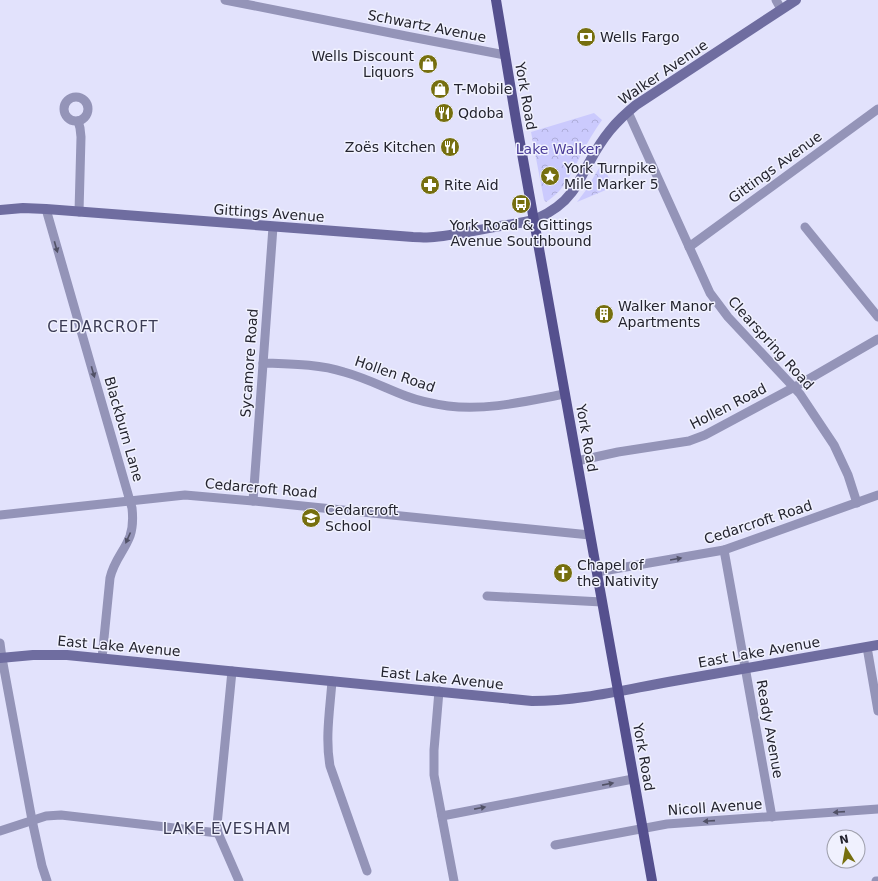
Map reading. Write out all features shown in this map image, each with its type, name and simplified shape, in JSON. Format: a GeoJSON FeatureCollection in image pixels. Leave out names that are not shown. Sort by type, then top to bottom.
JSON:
{"type":"FeatureCollection","features":[{"type":"Feature","properties":{"kind":"main road","name":"York Road"},"geometry":{"type":"LineString","coordinates":[[496,0],[652,881]]}},
{"type":"Feature","properties":{"kind":"street","name":"Schwartz Avenue"},"geometry":{"type":"LineString","coordinates":[[225,0],[505,55]]}},
{"type":"Feature","properties":{"kind":"street"},"geometry":{"type":"LineString","coordinates":[[776,0],[782,9]]}},
{"type":"Feature","properties":{"kind":"street","name":"Walker Avenue"},"geometry":{"type":"LineString","coordinates":[[534,220],[552,211],[568,198],[607,133],[619,119],[636,105],[796,0]]}},
{"type":"Feature","properties":{"kind":"street","name":"Gittings Avenue"},"geometry":{"type":"LineString","coordinates":[[690,247],[878,109]]}},
{"type":"Feature","properties":{"kind":"street","name":"Clearspring Road"},"geometry":{"type":"LineString","coordinates":[[628,112],[710,293],[720,307],[800,394],[834,445],[848,475],[857,503]]}},
{"type":"Feature","properties":{"kind":"street"},"geometry":{"type":"LineString","coordinates":[[78,121],[81,137],[79,212]]}},
{"type":"Feature","properties":{"kind":"street","name":"Gittings Avenue"},"geometry":{"type":"LineString","coordinates":[[0,210],[23,208],[46,209],[413,238],[454,234],[534,220]]}},
{"type":"Feature","properties":{"kind":"street","name":"Blackburn Lane"},"geometry":{"type":"LineString","coordinates":[[46,209],[130,500],[133,516],[130,535],[111,572],[102,658]]}},
{"type":"Feature","properties":{"kind":"street"},"geometry":{"type":"LineString","coordinates":[[805,226],[878,317]]}},
{"type":"Feature","properties":{"kind":"street","name":"Sycamore Road"},"geometry":{"type":"LineString","coordinates":[[253,501],[273,227]]}},
{"type":"Feature","properties":{"kind":"street","name":"Hollen Road"},"geometry":{"type":"LineString","coordinates":[[577,461],[618,452],[696,439],[713,432],[878,339]]}},
{"type":"Feature","properties":{"kind":"street","name":"Hollen Road"},"geometry":{"type":"LineString","coordinates":[[263,363],[301,365],[342,371],[407,396],[449,406],[484,407],[565,394]]}},
{"type":"Feature","properties":{"kind":"street","name":"Cedarcroft Road"},"geometry":{"type":"LineString","coordinates":[[0,515],[185,495],[590,536]]}},
{"type":"Feature","properties":{"kind":"street","name":"Cedarcroft Road"},"geometry":{"type":"LineString","coordinates":[[597,572],[724,550],[878,495]]}},
{"type":"Feature","properties":{"kind":"street","name":"Ready Avenue"},"geometry":{"type":"LineString","coordinates":[[724,550],[772,817]]}},
{"type":"Feature","properties":{"kind":"street"},"geometry":{"type":"LineString","coordinates":[[487,596],[602,602]]}},
{"type":"Feature","properties":{"kind":"street"},"geometry":{"type":"LineString","coordinates":[[0,643],[1,658],[32,820],[42,866],[47,881]]}},
{"type":"Feature","properties":{"kind":"street","name":"East Lake Avenue"},"geometry":{"type":"LineString","coordinates":[[1,658],[49,654],[102,658],[532,701],[559,700],[618,691],[878,645]]}},
{"type":"Feature","properties":{"kind":"street"},"geometry":{"type":"LineString","coordinates":[[867,647],[878,710]]}},
{"type":"Feature","properties":{"kind":"street"},"geometry":{"type":"LineString","coordinates":[[232,671],[217,825],[218,833],[239,881]]}},
{"type":"Feature","properties":{"kind":"street"},"geometry":{"type":"LineString","coordinates":[[332,681],[328,756],[330,766],[367,871]]}},
{"type":"Feature","properties":{"kind":"street"},"geometry":{"type":"LineString","coordinates":[[439,691],[433,761],[434,775],[454,881]]}},
{"type":"Feature","properties":{"kind":"street"},"geometry":{"type":"LineString","coordinates":[[442,816],[634,779]]}},
{"type":"Feature","properties":{"kind":"street","name":"Nicoll Avenue"},"geometry":{"type":"LineString","coordinates":[[555,845],[667,824],[878,809]]}},
{"type":"Feature","properties":{"kind":"street"},"geometry":{"type":"LineString","coordinates":[[0,831],[46,816],[61,815],[218,833]]}},
{"type":"Feature","properties":{"kind":"green space","name":"Lake Walker"},"geometry":{"type":"Polygon","coordinates":[[[594,113],[602,120],[563,187],[546,202],[544,200],[531,132],[594,113]]]}},
{"type":"Feature","properties":{"kind":"green space","name":"Lake Walker"},"geometry":{"type":"Polygon","coordinates":[[[602,163],[613,187],[577,202],[586,190],[602,163]]]}},
{"type":"Feature","properties":{"kind":"place","name":"Wells Fargo"},"geometry":{"type":"Point","coordinates":[586,37]}},
{"type":"Feature","properties":{"kind":"place","name":"Wells Discount Liquors"},"geometry":{"type":"Point","coordinates":[428,64]}},
{"type":"Feature","properties":{"kind":"place","name":"T-Mobile"},"geometry":{"type":"Point","coordinates":[440,89]}},
{"type":"Feature","properties":{"kind":"place","name":"Qdoba"},"geometry":{"type":"Point","coordinates":[444,113]}},
{"type":"Feature","properties":{"kind":"place","name":"Zoës Kitchen"},"geometry":{"type":"Point","coordinates":[450,147]}},
{"type":"Feature","properties":{"kind":"place","name":"York Turnpike Mile Marker 5"},"geometry":{"type":"Point","coordinates":[550,176]}},
{"type":"Feature","properties":{"kind":"place","name":"Rite Aid"},"geometry":{"type":"Point","coordinates":[430,185]}},
{"type":"Feature","properties":{"kind":"place","name":"York Road & Gittings Avenue Southbound"},"geometry":{"type":"Point","coordinates":[521,204]}},
{"type":"Feature","properties":{"kind":"place","name":"Walker Manor Apartments"},"geometry":{"type":"Point","coordinates":[604,314]}},
{"type":"Feature","properties":{"kind":"place","name":"Cedarcroft School"},"geometry":{"type":"Point","coordinates":[311,518]}},
{"type":"Feature","properties":{"kind":"place","name":"Chapel of the Nativity"},"geometry":{"type":"Point","coordinates":[563,573]}},
{"type":"Feature","properties":{"kind":"district","name":"CEDARCROFT"},"geometry":{"type":"Point","coordinates":[103,327]}},
{"type":"Feature","properties":{"kind":"district","name":"LAKE EVESHAM"},"geometry":{"type":"Point","coordinates":[227,829]}}]}
